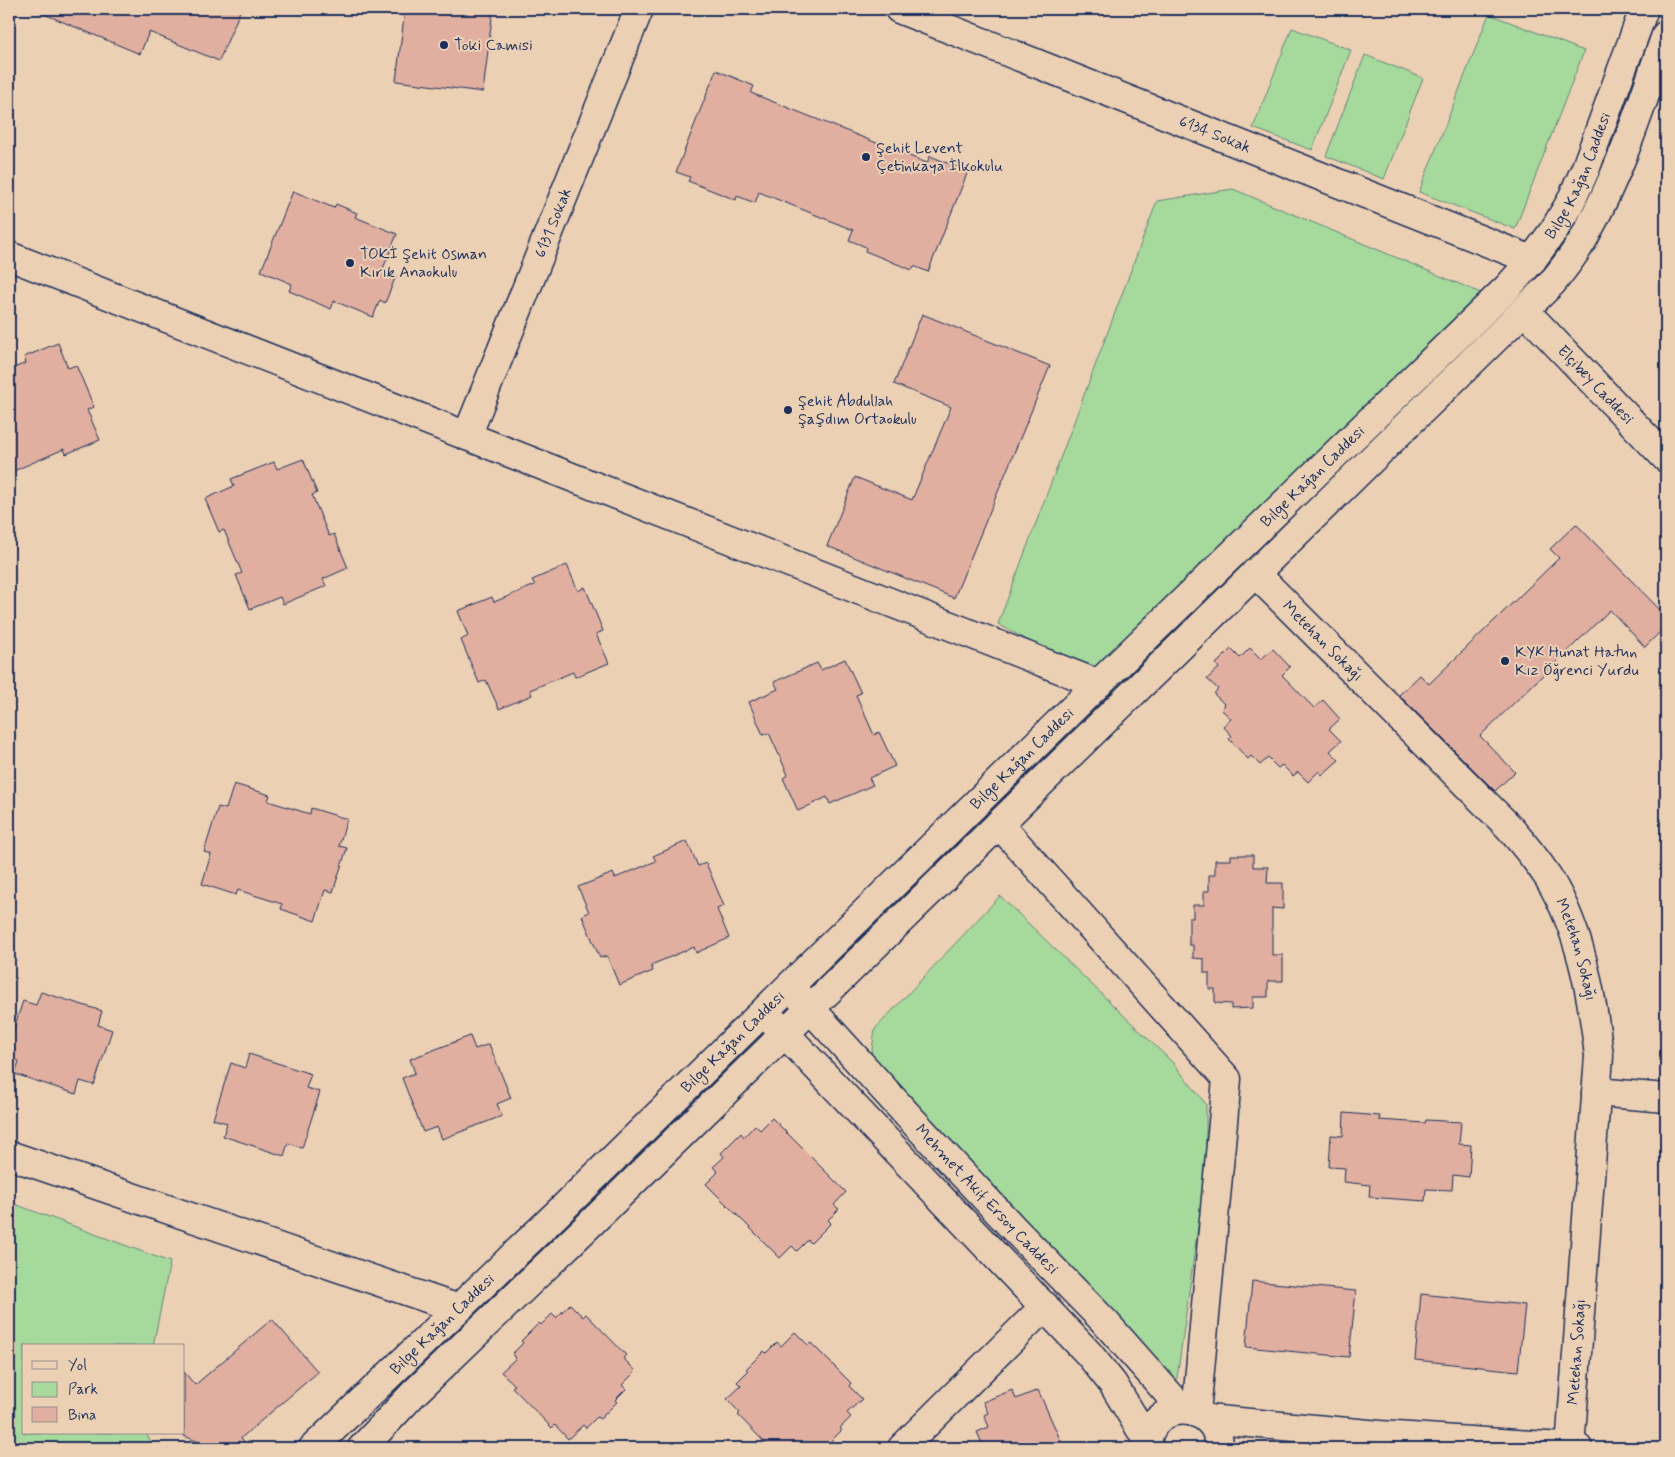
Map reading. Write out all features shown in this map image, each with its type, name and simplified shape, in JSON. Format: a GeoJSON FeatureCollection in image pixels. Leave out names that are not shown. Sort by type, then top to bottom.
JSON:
{"type":"FeatureCollection","features":[{"type":"Feature","properties":{"kind":"street","name":"6131 Sokak"},"geometry":{"type":"LineString","coordinates":[[467,436],[639,9]]}},
{"type":"Feature","properties":{"kind":"street","name":"6134 Sokak"},"geometry":{"type":"LineString","coordinates":[[899,9],[1532,260]]}},
{"type":"Feature","properties":{"kind":"street","name":"Bilge Kağan Caddesi"},"geometry":{"type":"LineString","coordinates":[[313,1448],[459,1309],[1098,684],[1507,288],[1532,260],[1558,222],[1586,170],[1644,9]]}},
{"type":"Feature","properties":{"kind":"street","name":"Bilge Kağan Caddesi"},"geometry":{"type":"LineString","coordinates":[[362,1448],[421,1386],[1552,283],[1585,237],[1627,144],[1666,35]]}},
{"type":"Feature","properties":{"kind":"street"},"geometry":{"type":"LineString","coordinates":[[9,256],[1098,684]]}},
{"type":"Feature","properties":{"kind":"street","name":"Elçibey Caddesi"},"geometry":{"type":"LineString","coordinates":[[1525,311],[1666,458]]}},
{"type":"Feature","properties":{"kind":"street","name":"Metehan Sokağı"},"geometry":{"type":"LineString","coordinates":[[1256,573],[1508,826],[1530,851],[1548,878],[1570,924],[1586,977],[1594,1016],[1599,1056],[1570,1448]]}},
{"type":"Feature","properties":{"kind":"street"},"geometry":{"type":"LineString","coordinates":[[999,824],[1227,1080],[1196,1414]]}},
{"type":"Feature","properties":{"kind":"street","name":"Mehmet Akif Ersoy Caddesi"},"geometry":{"type":"LineString","coordinates":[[790,986],[1015,1230],[1196,1414],[1215,1429],[1219,1448]]}},
{"type":"Feature","properties":{"kind":"street","name":"Mehmet Akif Ersoy Caddesi"},"geometry":{"type":"LineString","coordinates":[[763,1012],[785,1032],[1089,1354],[1113,1384],[1131,1412],[1147,1444]]}},
{"type":"Feature","properties":{"kind":"street"},"geometry":{"type":"LineString","coordinates":[[1596,1092],[1666,1098]]}},
{"type":"Feature","properties":{"kind":"street"},"geometry":{"type":"LineString","coordinates":[[9,1155],[459,1309]]}},
{"type":"Feature","properties":{"kind":"street"},"geometry":{"type":"LineString","coordinates":[[902,1448],[1045,1306]]}},
{"type":"Feature","properties":{"kind":"street"},"geometry":{"type":"LineString","coordinates":[[1147,1444],[1152,1428],[1160,1418],[1171,1412],[1380,1435],[1578,1448]]}},
{"type":"Feature","properties":{"kind":"green space"},"geometry":{"type":"Polygon","coordinates":[[[1489,14],[1584,51],[1515,229],[1419,192],[1489,14]]]}},
{"type":"Feature","properties":{"kind":"green space"},"geometry":{"type":"Polygon","coordinates":[[[1292,28],[1351,50],[1312,150],[1253,128],[1292,28]]]}},
{"type":"Feature","properties":{"kind":"green space"},"geometry":{"type":"Polygon","coordinates":[[[1365,55],[1423,78],[1384,179],[1326,156],[1365,55]]]}},
{"type":"Feature","properties":{"kind":"green space"},"geometry":{"type":"Polygon","coordinates":[[[1233,189],[1488,296],[1093,676],[998,624],[1157,201],[1233,189]]]}},
{"type":"Feature","properties":{"kind":"green space"},"geometry":{"type":"Polygon","coordinates":[[[1000,896],[1174,1064],[1206,1104],[1206,1169],[1176,1385],[870,1064],[875,1029],[1000,896]]]}},
{"type":"Feature","properties":{"kind":"green space"},"geometry":{"type":"Polygon","coordinates":[[[9,1202],[170,1262],[153,1344],[22,1344],[22,1434],[146,1434],[156,1448],[9,1448],[9,1202]]]}},
{"type":"Feature","properties":{"kind":"building"},"geometry":{"type":"Polygon","coordinates":[[[32,9],[241,9],[219,61],[149,32],[140,54],[32,9]]]}},
{"type":"Feature","properties":{"kind":"building","name":"Toki Camisi"},"geometry":{"type":"Polygon","coordinates":[[[405,9],[493,9],[483,92],[396,81],[405,9]]]}},
{"type":"Feature","properties":{"kind":"building"},"geometry":{"type":"Polygon","coordinates":[[[716,70],[754,86],[751,93],[927,163],[930,156],[968,171],[928,272],[914,266],[912,270],[865,251],[866,247],[849,240],[853,230],[759,192],[755,203],[737,196],[736,200],[688,181],[690,177],[676,172],[716,70]]]}},
{"type":"Feature","properties":{"kind":"building"},"geometry":{"type":"Polygon","coordinates":[[[293,191],[334,208],[336,204],[357,213],[355,217],[397,234],[382,271],[396,276],[385,303],[380,300],[373,317],[334,301],[331,309],[289,291],[292,284],[261,271],[293,191]]]}},
{"type":"Feature","properties":{"kind":"building"},"geometry":{"type":"Polygon","coordinates":[[[922,314],[1050,366],[954,598],[827,546],[855,477],[912,500],[951,407],[894,384],[922,314]]]}},
{"type":"Feature","properties":{"kind":"building"},"geometry":{"type":"Polygon","coordinates":[[[58,343],[68,368],[76,365],[94,407],[87,410],[100,440],[66,454],[64,449],[9,473],[9,370],[26,363],[24,357],[58,343]]]}},
{"type":"Feature","properties":{"kind":"building"},"geometry":{"type":"Polygon","coordinates":[[[303,459],[317,493],[312,495],[329,536],[334,534],[348,568],[323,579],[326,586],[283,604],[280,597],[250,609],[236,575],[242,573],[224,530],[219,532],[205,499],[234,486],[231,479],[274,462],[277,469],[303,459]]]}},
{"type":"Feature","properties":{"kind":"building","name":"KYK Hunat Hatun Kız Öğrenci Yurdu"},"geometry":{"type":"Polygon","coordinates":[[[1576,524],[1666,616],[1666,626],[1645,647],[1610,610],[1480,736],[1515,772],[1495,791],[1399,695],[1420,675],[1429,684],[1559,558],[1550,549],[1576,524]]]}},
{"type":"Feature","properties":{"kind":"building"},"geometry":{"type":"Polygon","coordinates":[[[567,565],[578,591],[585,587],[603,631],[596,634],[609,663],[575,677],[573,672],[530,690],[532,695],[499,709],[486,680],[479,683],[461,640],[468,636],[458,611],[492,597],[494,602],[535,585],[532,580],[567,565]]]}},
{"type":"Feature","properties":{"kind":"building"},"geometry":{"type":"Polygon","coordinates":[[[1250,648],[1261,659],[1273,649],[1290,667],[1282,675],[1314,708],[1323,700],[1340,719],[1329,729],[1341,741],[1330,751],[1339,760],[1322,775],[1319,771],[1308,782],[1298,772],[1293,776],[1282,765],[1278,768],[1268,758],[1260,765],[1251,756],[1248,759],[1229,739],[1232,736],[1223,726],[1231,719],[1221,709],[1225,705],[1214,694],[1218,689],[1207,679],[1219,668],[1216,664],[1231,649],[1240,658],[1250,648]]]}},
{"type":"Feature","properties":{"kind":"building"},"geometry":{"type":"Polygon","coordinates":[[[845,659],[861,693],[856,695],[874,735],[879,732],[895,766],[869,778],[873,785],[830,804],[827,797],[798,811],[783,778],[788,775],[769,733],[763,735],[749,702],[778,689],[774,682],[817,663],[821,670],[845,659]]]}},
{"type":"Feature","properties":{"kind":"building"},"geometry":{"type":"Polygon","coordinates":[[[234,784],[270,795],[268,801],[310,814],[311,808],[347,819],[339,846],[347,848],[333,892],[325,890],[315,921],[281,909],[282,904],[238,890],[236,895],[202,884],[211,854],[204,852],[218,807],[226,809],[234,784]]]}},
{"type":"Feature","properties":{"kind":"building"},"geometry":{"type":"Polygon","coordinates":[[[687,841],[698,866],[706,863],[724,906],[717,909],[729,938],[696,953],[694,947],[651,965],[653,971],[619,985],[607,956],[600,958],[582,916],[589,912],[578,887],[613,873],[615,878],[656,861],[653,856],[687,841]]]}},
{"type":"Feature","properties":{"kind":"building"},"geometry":{"type":"Polygon","coordinates":[[[1231,855],[1253,855],[1253,867],[1268,867],[1267,883],[1283,883],[1283,909],[1272,908],[1272,955],[1283,955],[1283,981],[1268,981],[1268,997],[1253,997],[1253,1008],[1231,1009],[1231,1004],[1215,1003],[1215,989],[1209,989],[1209,973],[1204,973],[1204,959],[1193,958],[1193,945],[1189,945],[1189,918],[1193,918],[1193,905],[1204,905],[1204,891],[1209,891],[1209,875],[1215,875],[1215,860],[1231,860],[1231,855]]]}},
{"type":"Feature","properties":{"kind":"building"},"geometry":{"type":"Polygon","coordinates":[[[41,992],[102,1011],[98,1025],[112,1030],[94,1085],[80,1081],[76,1094],[15,1074],[19,1061],[9,1058],[9,1043],[23,1001],[36,1005],[41,992]]]}},
{"type":"Feature","properties":{"kind":"building"},"geometry":{"type":"Polygon","coordinates":[[[470,1036],[475,1049],[489,1044],[511,1098],[497,1104],[502,1116],[442,1139],[437,1127],[423,1132],[402,1078],[415,1073],[410,1059],[470,1036]]]}},
{"type":"Feature","properties":{"kind":"building"},"geometry":{"type":"Polygon","coordinates":[[[249,1054],[311,1074],[306,1088],[320,1092],[302,1148],[288,1143],[284,1156],[223,1136],[227,1123],[213,1119],[231,1063],[245,1068],[249,1054]]]}},
{"type":"Feature","properties":{"kind":"building"},"geometry":{"type":"Polygon","coordinates":[[[1344,1113],[1380,1116],[1379,1120],[1425,1123],[1426,1120],[1461,1122],[1459,1144],[1471,1145],[1469,1177],[1453,1175],[1452,1190],[1426,1189],[1425,1201],[1369,1197],[1370,1185],[1344,1182],[1345,1168],[1329,1167],[1331,1135],[1343,1136],[1344,1113]]]}},
{"type":"Feature","properties":{"kind":"building"},"geometry":{"type":"Polygon","coordinates":[[[772,1118],[846,1192],[834,1205],[839,1209],[828,1220],[831,1223],[811,1243],[808,1240],[797,1251],[792,1246],[780,1258],[706,1184],[718,1172],[713,1167],[724,1157],[721,1153],[741,1133],[744,1137],[755,1125],[760,1130],[772,1118]]]}},
{"type":"Feature","properties":{"kind":"building"},"geometry":{"type":"Polygon","coordinates":[[[1252,1281],[1356,1291],[1349,1357],[1246,1347],[1252,1281]]]}},
{"type":"Feature","properties":{"kind":"building"},"geometry":{"type":"Polygon","coordinates":[[[1421,1294],[1525,1305],[1518,1371],[1415,1360],[1421,1294]]]}},
{"type":"Feature","properties":{"kind":"building"},"geometry":{"type":"Polygon","coordinates":[[[570,1304],[583,1317],[586,1314],[626,1355],[623,1358],[636,1371],[622,1385],[626,1389],[615,1400],[617,1402],[600,1419],[597,1417],[586,1428],[583,1425],[568,1439],[555,1425],[552,1428],[512,1387],[515,1385],[501,1372],[516,1358],[512,1354],[523,1343],[521,1341],[539,1323],[541,1325],[552,1314],[556,1318],[570,1304]]]}},
{"type":"Feature","properties":{"kind":"building"},"geometry":{"type":"Polygon","coordinates":[[[272,1319],[318,1372],[241,1438],[250,1448],[214,1448],[184,1436],[185,1373],[195,1385],[272,1319]]]}},
{"type":"Feature","properties":{"kind":"building"},"geometry":{"type":"Polygon","coordinates":[[[795,1332],[808,1345],[811,1343],[851,1383],[849,1386],[862,1399],[847,1413],[851,1417],[840,1428],[842,1430],[824,1448],[770,1448],[738,1415],[740,1413],[727,1399],[741,1386],[737,1382],[748,1371],[746,1369],[764,1351],[766,1353],[777,1342],[781,1346],[795,1332]]]}},
{"type":"Feature","properties":{"kind":"building"},"geometry":{"type":"Polygon","coordinates":[[[1012,1390],[1016,1399],[1038,1390],[1064,1448],[984,1448],[977,1432],[989,1427],[984,1415],[988,1413],[983,1402],[1012,1390]]]}},
{"type":"Feature","properties":{"kind":"place","name":"Toki Camisi"},"geometry":{"type":"Point","coordinates":[444,45]}},
{"type":"Feature","properties":{"kind":"place","name":"Şehit Levent Çetinkaya İlkokulu"},"geometry":{"type":"Point","coordinates":[866,157]}},
{"type":"Feature","properties":{"kind":"place","name":"TOKİ Şehit Osman Kırık Anaokulu"},"geometry":{"type":"Point","coordinates":[350,263]}},
{"type":"Feature","properties":{"kind":"place","name":"Şehit Abdullah Şaşdım Ortaokulu"},"geometry":{"type":"Point","coordinates":[788,410]}},
{"type":"Feature","properties":{"kind":"place","name":"KYK Hunat Hatun Kız Öğrenci Yurdu"},"geometry":{"type":"Point","coordinates":[1505,661]}}]}
